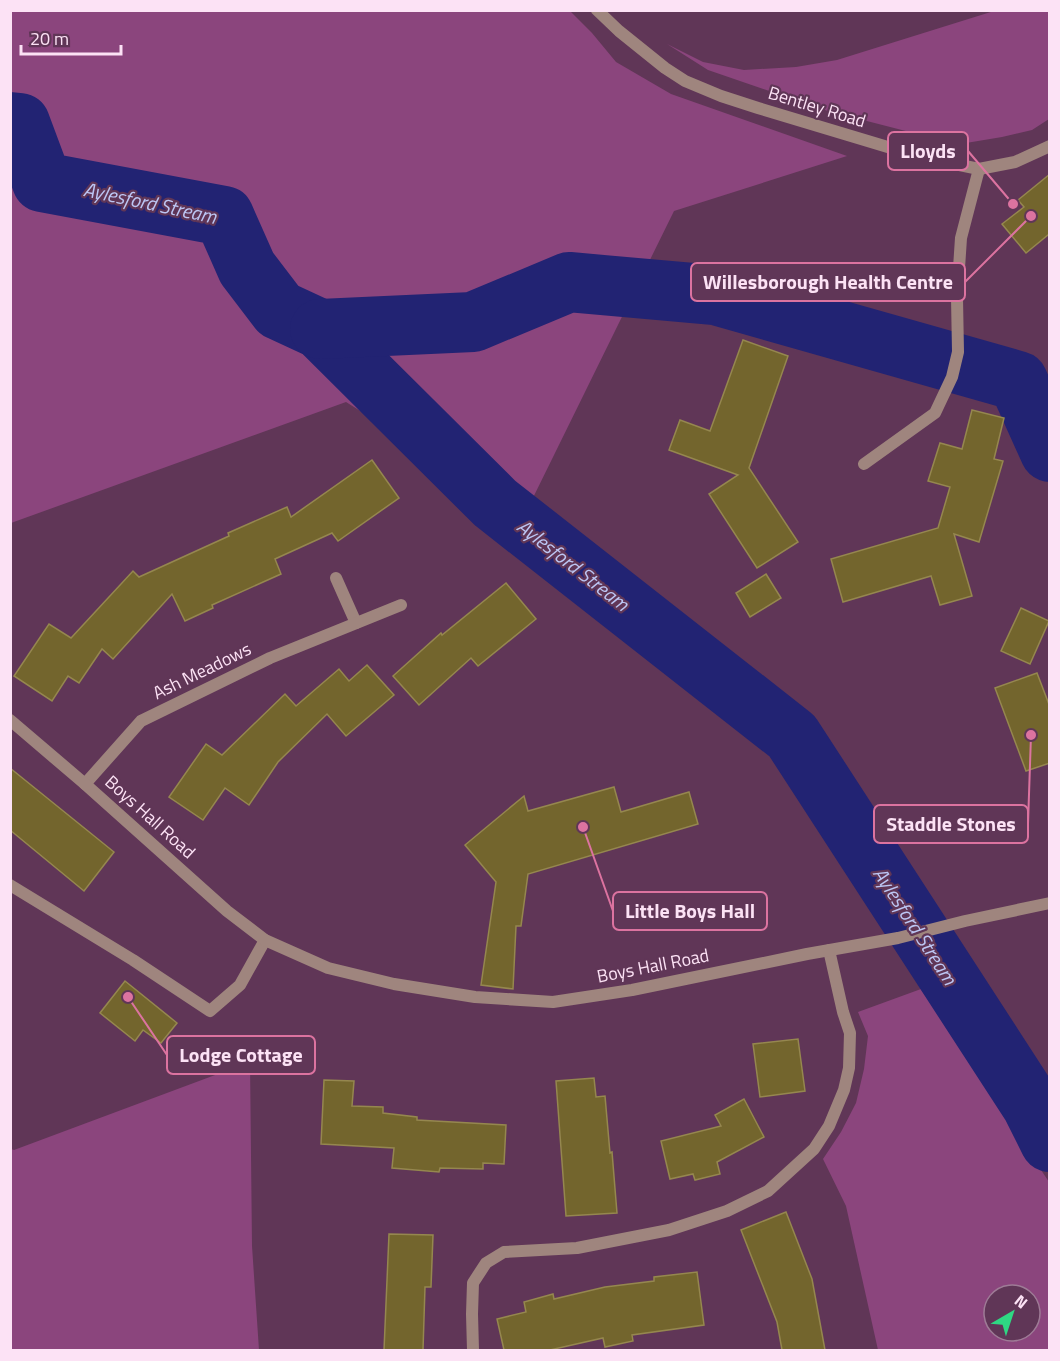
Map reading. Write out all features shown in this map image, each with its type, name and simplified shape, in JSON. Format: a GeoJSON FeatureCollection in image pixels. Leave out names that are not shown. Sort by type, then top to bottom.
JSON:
{"type":"FeatureCollection","features":[{"type":"Feature","properties":{"kind":"street","name":"Bentley Road"},"geometry":{"type":"LineString","coordinates":[[597,10],[619,31],[685,81],[758,108],[921,157],[979,169],[1015,162],[1050,146]]}},
{"type":"Feature","properties":{"kind":"street"},"geometry":{"type":"LineString","coordinates":[[864,464],[935,413],[952,377],[958,352],[957,298],[961,238],[979,169]]}},
{"type":"Feature","properties":{"kind":"street"},"geometry":{"type":"LineString","coordinates":[[336,578],[356,623]]}},
{"type":"Feature","properties":{"kind":"street","name":"Ash Meadows"},"geometry":{"type":"LineString","coordinates":[[86,784],[141,721],[270,658],[401,605]]}},
{"type":"Feature","properties":{"kind":"street","name":"Boys Hall Road"},"geometry":{"type":"LineString","coordinates":[[10,720],[86,784],[227,910],[265,940],[328,968],[394,984],[475,997],[553,1002],[632,990],[898,938],[1050,903]]}},
{"type":"Feature","properties":{"kind":"street"},"geometry":{"type":"LineString","coordinates":[[10,885],[133,960],[210,1011],[240,985],[265,940]]}},
{"type":"Feature","properties":{"kind":"street"},"geometry":{"type":"LineString","coordinates":[[474,1350],[473,1283],[486,1263],[504,1252],[577,1248],[679,1227],[727,1211],[768,1191],[814,1149],[829,1126],[844,1090],[849,1068],[850,1033],[829,950]]}},
{"type":"Feature","properties":{"kind":"shaded area"},"geometry":{"type":"Polygon","coordinates":[[[11,10],[570,11],[616,62],[671,94],[847,156],[674,211],[525,514],[346,402],[11,523],[11,10]]]}},
{"type":"Feature","properties":{"kind":"shaded area"},"geometry":{"type":"Polygon","coordinates":[[[994,11],[1049,11],[1049,119],[1032,130],[966,143],[929,137],[828,111],[708,70],[667,44],[703,62],[744,70],[796,67],[837,60],[994,11]]]}},
{"type":"Feature","properties":{"kind":"shaded area"},"geometry":{"type":"Polygon","coordinates":[[[921,989],[1049,1182],[1049,1350],[878,1350],[846,1206],[823,1159],[841,1132],[856,1103],[864,1069],[868,1036],[858,1012],[921,989]]]}},
{"type":"Feature","properties":{"kind":"shaded area"},"geometry":{"type":"Polygon","coordinates":[[[250,1062],[252,1246],[259,1350],[11,1350],[11,1149],[14,1150],[250,1062]]]}},
{"type":"Feature","properties":{"kind":"building"},"geometry":{"type":"Polygon","coordinates":[[[1050,174],[1050,237],[1048,235],[1026,253],[1002,224],[1024,207],[1018,200],[1050,174]]]}},
{"type":"Feature","properties":{"kind":"building"},"geometry":{"type":"Polygon","coordinates":[[[743,340],[788,356],[749,468],[798,542],[757,568],[709,494],[738,475],[669,450],[680,420],[710,431],[743,340]]]}},
{"type":"Feature","properties":{"kind":"building"},"geometry":{"type":"Polygon","coordinates":[[[972,410],[1004,418],[994,459],[1003,461],[979,542],[954,534],[972,596],[940,605],[931,576],[843,602],[831,559],[938,528],[950,487],[928,481],[940,443],[962,449],[972,410]]]}},
{"type":"Feature","properties":{"kind":"building"},"geometry":{"type":"Polygon","coordinates":[[[372,460],[399,498],[338,541],[332,533],[275,559],[281,574],[212,605],[213,608],[185,621],[172,594],[113,659],[102,649],[79,683],[68,676],[52,701],[14,676],[49,624],[71,638],[133,571],[139,577],[287,507],[291,517],[372,460]]]}},
{"type":"Feature","properties":{"kind":"building"},"geometry":{"type":"Polygon","coordinates":[[[766,574],[781,598],[750,617],[736,593],[766,574]]]}},
{"type":"Feature","properties":{"kind":"building"},"geometry":{"type":"Polygon","coordinates":[[[506,583],[536,619],[478,666],[471,658],[419,705],[393,676],[441,633],[442,635],[506,583]]]}},
{"type":"Feature","properties":{"kind":"building"},"geometry":{"type":"Polygon","coordinates":[[[1021,608],[1049,621],[1030,664],[1001,651],[1021,608]]]}},
{"type":"Feature","properties":{"kind":"building"},"geometry":{"type":"Polygon","coordinates":[[[367,665],[394,695],[346,736],[327,714],[278,762],[249,805],[225,788],[203,820],[169,797],[206,744],[222,755],[285,694],[296,706],[339,669],[349,681],[367,665]]]}},
{"type":"Feature","properties":{"kind":"building"},"geometry":{"type":"Polygon","coordinates":[[[1037,673],[1050,707],[1050,763],[1026,771],[995,688],[1037,673]]]}},
{"type":"Feature","properties":{"kind":"building"},"geometry":{"type":"Polygon","coordinates":[[[10,768],[114,852],[84,891],[10,830],[10,768]]]}},
{"type":"Feature","properties":{"kind":"building"},"geometry":{"type":"Polygon","coordinates":[[[614,787],[621,812],[689,792],[698,824],[528,874],[521,926],[516,926],[513,989],[481,985],[496,882],[465,845],[524,796],[528,811],[614,787]]]}},
{"type":"Feature","properties":{"kind":"building"},"geometry":{"type":"Polygon","coordinates":[[[125,981],[177,1023],[161,1043],[143,1030],[135,1041],[100,1013],[125,981]]]}},
{"type":"Feature","properties":{"kind":"building"},"geometry":{"type":"Polygon","coordinates":[[[798,1039],[805,1091],[760,1097],[753,1044],[798,1039]]]}},
{"type":"Feature","properties":{"kind":"building"},"geometry":{"type":"Polygon","coordinates":[[[594,1078],[596,1097],[605,1096],[617,1213],[566,1216],[556,1081],[594,1078]]]}},
{"type":"Feature","properties":{"kind":"building"},"geometry":{"type":"Polygon","coordinates":[[[324,1080],[354,1081],[352,1106],[383,1107],[383,1113],[417,1117],[417,1120],[506,1125],[504,1164],[483,1163],[483,1169],[440,1168],[439,1172],[392,1168],[394,1148],[321,1144],[324,1080]]]}},
{"type":"Feature","properties":{"kind":"building"},"geometry":{"type":"Polygon","coordinates":[[[744,1099],[764,1137],[717,1162],[720,1174],[695,1180],[693,1174],[670,1179],[661,1141],[721,1126],[715,1115],[744,1099]]]}},
{"type":"Feature","properties":{"kind":"building"},"geometry":{"type":"Polygon","coordinates":[[[786,1212],[812,1279],[825,1350],[782,1350],[777,1322],[741,1230],[786,1212]]]}},
{"type":"Feature","properties":{"kind":"building"},"geometry":{"type":"Polygon","coordinates":[[[389,1234],[433,1235],[431,1287],[425,1287],[423,1350],[384,1350],[389,1234]]]}},
{"type":"Feature","properties":{"kind":"building"},"geometry":{"type":"Polygon","coordinates":[[[697,1272],[704,1325],[632,1335],[633,1341],[605,1347],[603,1338],[550,1350],[504,1350],[497,1319],[526,1312],[524,1302],[553,1294],[554,1299],[605,1287],[654,1281],[654,1277],[697,1272]]]}},
{"type":"Feature","properties":{"kind":"waterway","name":"Aylesford Stream"},"geometry":{"type":"LineString","coordinates":[[10,122],[20,123],[42,182],[224,216],[247,268],[279,310],[320,329],[495,503],[792,736],[1032,1106],[1050,1142]]}},
{"type":"Feature","properties":{"kind":"waterway"},"geometry":{"type":"LineString","coordinates":[[320,329],[473,322],[569,282],[715,295],[1018,381],[1050,452]]}},
{"type":"Feature","properties":{"kind":"place","name":"Lloyds"},"geometry":{"type":"Point","coordinates":[1013,204]}},
{"type":"Feature","properties":{"kind":"place","name":"Willesborough Health Centre"},"geometry":{"type":"Point","coordinates":[1031,216]}},
{"type":"Feature","properties":{"kind":"place","name":"Staddle Stones"},"geometry":{"type":"Point","coordinates":[1031,735]}},
{"type":"Feature","properties":{"kind":"place","name":"Little Boys Hall"},"geometry":{"type":"Point","coordinates":[583,827]}},
{"type":"Feature","properties":{"kind":"place","name":"Lodge Cottage"},"geometry":{"type":"Point","coordinates":[128,997]}}]}
